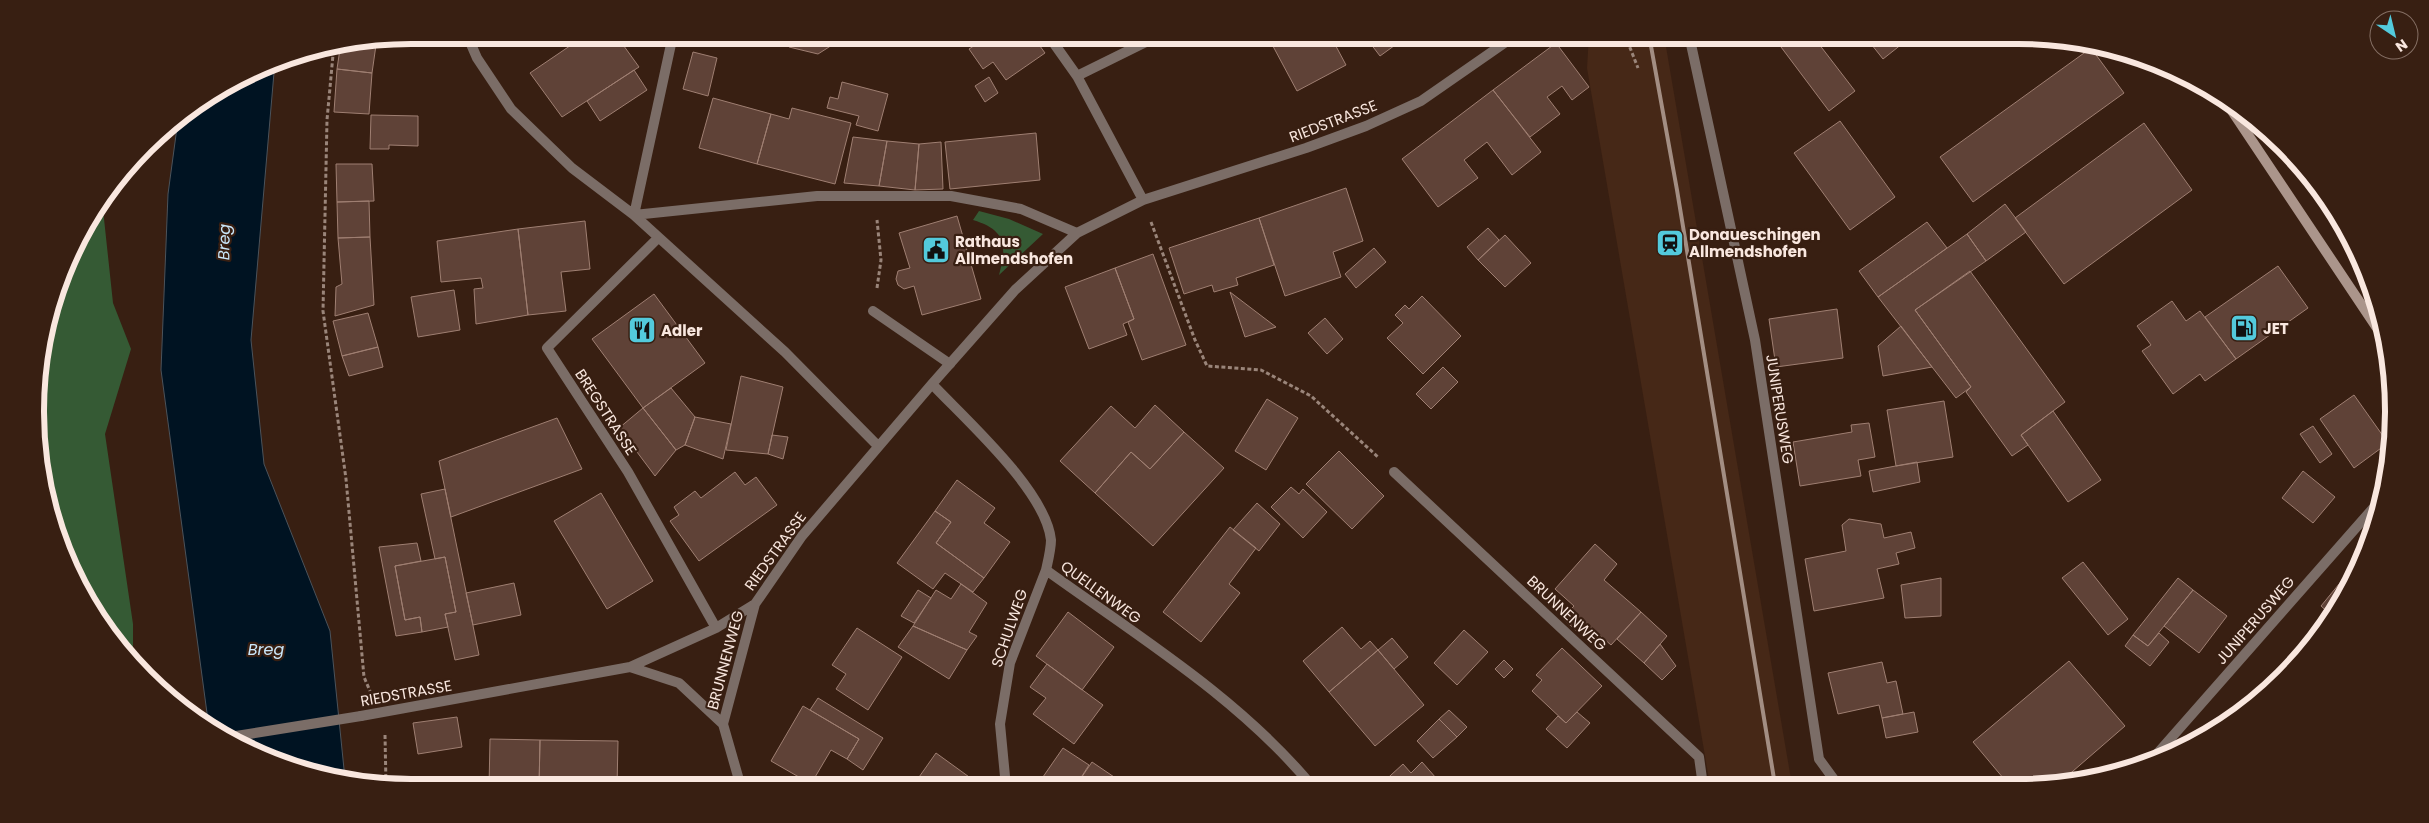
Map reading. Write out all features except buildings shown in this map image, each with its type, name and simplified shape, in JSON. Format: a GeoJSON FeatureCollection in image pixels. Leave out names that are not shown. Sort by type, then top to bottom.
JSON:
{"type":"FeatureCollection","features":[{"type":"Feature","properties":{"kind":"main road"},"geometry":{"type":"LineString","coordinates":[[2235,116],[2374,323]]}},
{"type":"Feature","properties":{"kind":"street"},"geometry":{"type":"LineString","coordinates":[[471,44],[477,58],[511,108],[572,168],[634,215],[785,352],[878,446]]}},
{"type":"Feature","properties":{"kind":"street"},"geometry":{"type":"LineString","coordinates":[[634,215],[671,44]]}},
{"type":"Feature","properties":{"kind":"street"},"geometry":{"type":"LineString","coordinates":[[1054,44],[1077,76],[1143,200]]}},
{"type":"Feature","properties":{"kind":"street"},"geometry":{"type":"LineString","coordinates":[[1077,76],[1142,44]]}},
{"type":"Feature","properties":{"kind":"street","name":"RIEDSTRASSE"},"geometry":{"type":"LineString","coordinates":[[239,736],[384,712],[630,667],[716,628],[755,604],[802,536],[878,446],[1015,290],[1077,234],[1143,200],[1306,148],[1366,126],[1421,101],[1503,44]]}},
{"type":"Feature","properties":{"kind":"street","name":"JUNIPERUSWEG"},"geometry":{"type":"LineString","coordinates":[[1691,44],[1754,340],[1819,760],[1833,779]]}},
{"type":"Feature","properties":{"kind":"street"},"geometry":{"type":"LineString","coordinates":[[634,215],[817,196],[951,196],[1021,209],[1077,234]]}},
{"type":"Feature","properties":{"kind":"street","name":"BREGSTRASSE"},"geometry":{"type":"LineString","coordinates":[[658,238],[547,348],[628,472],[716,628]]}},
{"type":"Feature","properties":{"kind":"street"},"geometry":{"type":"LineString","coordinates":[[873,311],[950,364]]}},
{"type":"Feature","properties":{"kind":"street","name":"QUELLENWEG"},"geometry":{"type":"LineString","coordinates":[[932,384],[1026,484],[1043,514],[1051,541],[1046,570],[1231,704],[1288,757],[1306,779]]}},
{"type":"Feature","properties":{"kind":"street","name":"BRUNNENWEG"},"geometry":{"type":"LineString","coordinates":[[1394,472],[1699,757],[1701,779]]}},
{"type":"Feature","properties":{"kind":"street","name":"JUNIPERUSWEG"},"geometry":{"type":"LineString","coordinates":[[2161,750],[2372,509]]}},
{"type":"Feature","properties":{"kind":"street","name":"SCHULWEG"},"geometry":{"type":"LineString","coordinates":[[1005,779],[1000,724],[1010,662],[1046,570]]}},
{"type":"Feature","properties":{"kind":"street","name":"BRUNNENWEG"},"geometry":{"type":"LineString","coordinates":[[739,779],[723,724],[755,604]]}},
{"type":"Feature","properties":{"kind":"street","name":"BRUNNENWEG"},"geometry":{"type":"LineString","coordinates":[[630,667],[679,683],[723,724]]}},
{"type":"Feature","properties":{"kind":"path"},"geometry":{"type":"LineString","coordinates":[[1629,44],[1638,68]]}},
{"type":"Feature","properties":{"kind":"path"},"geometry":{"type":"LineString","coordinates":[[333,52],[327,120],[323,311],[346,479],[364,678],[367,688],[384,712],[386,778]]}},
{"type":"Feature","properties":{"kind":"path"},"geometry":{"type":"LineString","coordinates":[[1143,200],[1195,340],[1207,366],[1261,370],[1311,396],[1394,472]]}},
{"type":"Feature","properties":{"kind":"path"},"geometry":{"type":"LineString","coordinates":[[873,311],[881,260],[877,226]]}},
{"type":"Feature","properties":{"kind":"shaded area"},"geometry":{"type":"Polygon","coordinates":[[[1588,44],[1666,44],[1791,779],[1709,779],[1587,68],[1588,44]]]}},
{"type":"Feature","properties":{"kind":"green space"},"geometry":{"type":"Polygon","coordinates":[[[103,211],[113,303],[131,349],[105,434],[133,624],[133,651],[106,616],[93,595],[63,530],[51,483],[45,436],[44,412],[47,363],[56,316],[72,271],[103,211]]]}},
{"type":"Feature","properties":{"kind":"green space"},"geometry":{"type":"Polygon","coordinates":[[[979,211],[1009,219],[1043,234],[999,275],[1003,255],[1001,240],[992,229],[973,220],[979,211]]]}},
{"type":"Feature","properties":{"kind":"water","name":"Breg"},"geometry":{"type":"Polygon","coordinates":[[[274,71],[251,340],[264,464],[330,631],[344,773],[293,760],[249,741],[208,717],[161,370],[168,194],[177,129],[228,93],[274,71]]]}},
{"type":"Feature","properties":{"kind":"railway"},"geometry":{"type":"LineString","coordinates":[[1651,44],[1677,190],[1774,779]]}},
{"type":"Feature","properties":{"kind":"place","name":"Donaueschingen Allmendshofen"},"geometry":{"type":"Point","coordinates":[1670,243]}},
{"type":"Feature","properties":{"kind":"place","name":"Rathaus Allmendshofen"},"geometry":{"type":"Point","coordinates":[936,250]}},
{"type":"Feature","properties":{"kind":"place","name":"JET"},"geometry":{"type":"Point","coordinates":[2244,328]}},
{"type":"Feature","properties":{"kind":"place","name":"Adler"},"geometry":{"type":"Point","coordinates":[642,330]}}]}
